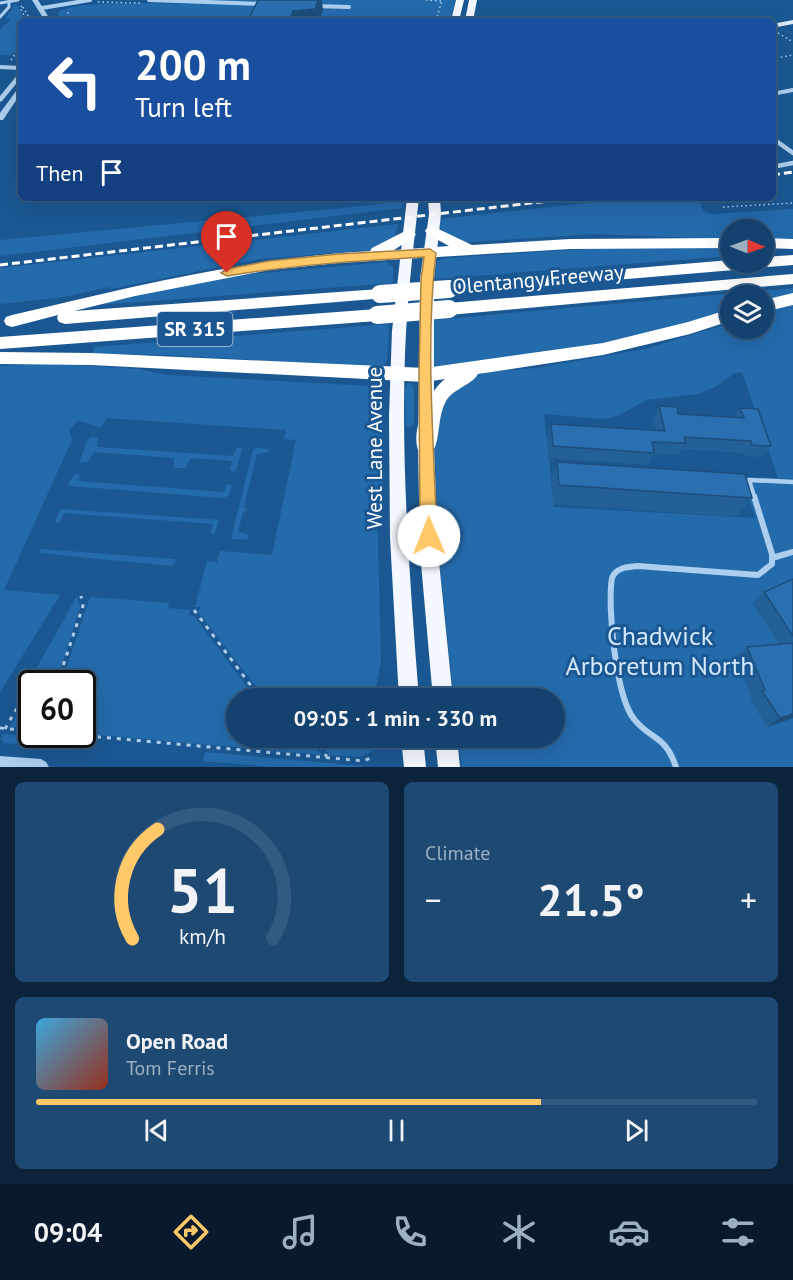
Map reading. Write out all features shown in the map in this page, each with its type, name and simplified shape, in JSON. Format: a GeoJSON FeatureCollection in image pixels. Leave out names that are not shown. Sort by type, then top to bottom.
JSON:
{"type":"FeatureCollection","features":[{"type":"Feature","properties":{"kind":"highway"},"geometry":{"type":"LineString","coordinates":[[432,231],[450,243],[503,248]]}},
{"type":"Feature","properties":{"kind":"highway"},"geometry":{"type":"LineString","coordinates":[[338,258],[383,250],[409,234]]}},
{"type":"Feature","properties":{"kind":"highway"},"geometry":{"type":"LineString","coordinates":[[6,322],[185,280],[269,265],[338,258],[503,248],[614,243],[720,243]]}},
{"type":"Feature","properties":{"kind":"highway"},"geometry":{"type":"LineString","coordinates":[[774,243],[793,244]]}},
{"type":"Feature","properties":{"kind":"highway","name":"Olentangy Freeway"},"geometry":{"type":"LineString","coordinates":[[774,261],[793,260]]}},
{"type":"Feature","properties":{"kind":"highway","name":"Olentangy Freeway"},"geometry":{"type":"LineString","coordinates":[[6,322],[449,289],[720,266]]}},
{"type":"Feature","properties":{"kind":"highway","name":"Olentangy Freeway"},"geometry":{"type":"LineString","coordinates":[[6,350],[793,279]]}},
{"type":"Feature","properties":{"kind":"highway"},"geometry":{"type":"LineString","coordinates":[[774,304],[793,299]]}},
{"type":"Feature","properties":{"kind":"highway"},"geometry":{"type":"LineString","coordinates":[[6,350],[91,359],[425,375],[615,346],[720,318]]}},
{"type":"Feature","properties":{"kind":"highway"},"geometry":{"type":"LineString","coordinates":[[426,446],[428,423],[438,396],[457,378],[492,366]]}},
{"type":"Feature","properties":{"kind":"main road"},"geometry":{"type":"LineString","coordinates":[[456,18],[460,0]]}},
{"type":"Feature","properties":{"kind":"main road"},"geometry":{"type":"LineString","coordinates":[[470,18],[473,0]]}},
{"type":"Feature","properties":{"kind":"main road"},"geometry":{"type":"LineString","coordinates":[[776,26],[793,22]]}},
{"type":"Feature","properties":{"kind":"main road","name":"West Lane Avenue"},"geometry":{"type":"LineString","coordinates":[[408,688],[399,568],[397,374],[413,201]]}},
{"type":"Feature","properties":{"kind":"main road"},"geometry":{"type":"LineString","coordinates":[[434,201],[427,279],[426,446],[429,552],[441,688]]}},
{"type":"Feature","properties":{"kind":"main road"},"geometry":{"type":"LineString","coordinates":[[413,748],[415,767]]}},
{"type":"Feature","properties":{"kind":"main road"},"geometry":{"type":"LineString","coordinates":[[447,748],[449,767]]}},
{"type":"Feature","properties":{"kind":"street"},"geometry":{"type":"LineString","coordinates":[[35,0],[47,18]]}},
{"type":"Feature","properties":{"kind":"street"},"geometry":{"type":"LineString","coordinates":[[42,8],[90,0]]}},
{"type":"Feature","properties":{"kind":"street"},"geometry":{"type":"LineString","coordinates":[[149,0],[267,4]]}},
{"type":"Feature","properties":{"kind":"street"},"geometry":{"type":"LineString","coordinates":[[303,5],[349,7]]}},
{"type":"Feature","properties":{"kind":"street"},"geometry":{"type":"LineString","coordinates":[[0,67],[18,68]]}},
{"type":"Feature","properties":{"kind":"street"},"geometry":{"type":"LineString","coordinates":[[0,100],[18,79]]}},
{"type":"Feature","properties":{"kind":"street"},"geometry":{"type":"LineString","coordinates":[[776,93],[793,90]]}},
{"type":"Feature","properties":{"kind":"street"},"geometry":{"type":"LineString","coordinates":[[0,118],[18,92]]}},
{"type":"Feature","properties":{"kind":"street"},"geometry":{"type":"LineString","coordinates":[[776,141],[793,153]]}},
{"type":"Feature","properties":{"kind":"street"},"geometry":{"type":"LineString","coordinates":[[776,166],[793,163]]}},
{"type":"Feature","properties":{"kind":"street"},"geometry":{"type":"LineString","coordinates":[[0,764],[41,767]]}},
{"type":"Feature","properties":{"kind":"lane"},"geometry":{"type":"LineString","coordinates":[[0,17],[9,7],[9,2]]}},
{"type":"Feature","properties":{"kind":"lane"},"geometry":{"type":"LineString","coordinates":[[0,3],[19,2]]}},
{"type":"Feature","properties":{"kind":"lane"},"geometry":{"type":"LineString","coordinates":[[676,767],[664,743],[642,728],[632,717],[624,694],[612,614],[613,573],[633,565],[650,564],[749,576],[768,570],[772,564],[772,558],[749,480],[793,482]]}},
{"type":"Feature","properties":{"kind":"lane"},"geometry":{"type":"LineString","coordinates":[[742,483],[750,484]]}},
{"type":"Feature","properties":{"kind":"lane"},"geometry":{"type":"LineString","coordinates":[[772,558],[793,552]]}},
{"type":"Feature","properties":{"kind":"path"},"geometry":{"type":"LineString","coordinates":[[426,0],[441,1],[437,18]]}},
{"type":"Feature","properties":{"kind":"path"},"geometry":{"type":"LineString","coordinates":[[19,2],[29,18]]}},
{"type":"Feature","properties":{"kind":"path"},"geometry":{"type":"LineString","coordinates":[[23,8],[20,8],[25,18]]}},
{"type":"Feature","properties":{"kind":"path"},"geometry":{"type":"LineString","coordinates":[[68,9],[68,18]]}},
{"type":"Feature","properties":{"kind":"path"},"geometry":{"type":"LineString","coordinates":[[776,30],[793,42]]}},
{"type":"Feature","properties":{"kind":"path"},"geometry":{"type":"LineString","coordinates":[[11,60],[18,50]]}},
{"type":"Feature","properties":{"kind":"path"},"geometry":{"type":"LineString","coordinates":[[776,58],[793,55]]}},
{"type":"Feature","properties":{"kind":"path"},"geometry":{"type":"LineString","coordinates":[[723,207],[793,203]]}},
{"type":"Feature","properties":{"kind":"path"},"geometry":{"type":"LineString","coordinates":[[62,670],[83,606],[81,596]]}},
{"type":"Feature","properties":{"kind":"path"},"geometry":{"type":"LineString","coordinates":[[194,610],[253,688]]}},
{"type":"Feature","properties":{"kind":"path"},"geometry":{"type":"LineString","coordinates":[[5,729],[18,706]]}},
{"type":"Feature","properties":{"kind":"path"},"geometry":{"type":"LineString","coordinates":[[0,728],[18,730]]}},
{"type":"Feature","properties":{"kind":"path"},"geometry":{"type":"LineString","coordinates":[[96,737],[364,760],[374,756]]}},
{"type":"Feature","properties":{"kind":"path"},"geometry":{"type":"LineString","coordinates":[[320,748],[327,757]]}},
{"type":"Feature","properties":{"kind":"green space"},"geometry":{"type":"Polygon","coordinates":[[[190,0],[455,0],[452,18],[60,18],[57,13],[65,9],[98,4],[187,4],[190,0]]]}},
{"type":"Feature","properties":{"kind":"green space"},"geometry":{"type":"Polygon","coordinates":[[[16,4],[20,7],[18,8],[23,18],[18,18],[18,48],[12,55],[0,55],[0,30],[11,19],[5,18],[16,4]]]}},
{"type":"Feature","properties":{"kind":"green space"},"geometry":{"type":"Polygon","coordinates":[[[386,201],[401,201],[402,208],[0,256],[0,240],[383,204],[386,201]]]}},
{"type":"Feature","properties":{"kind":"green space"},"geometry":{"type":"Polygon","coordinates":[[[605,201],[702,201],[701,207],[706,213],[713,214],[793,209],[793,239],[774,239],[774,219],[720,219],[720,239],[594,234],[462,242],[441,232],[439,219],[605,201]]]}},
{"type":"Feature","properties":{"kind":"green space"},"geometry":{"type":"Polygon","coordinates":[[[398,224],[395,236],[373,250],[259,259],[111,289],[109,287],[64,297],[0,304],[0,268],[398,224]]]}},
{"type":"Feature","properties":{"kind":"green space"},"geometry":{"type":"Polygon","coordinates":[[[616,247],[720,247],[720,257],[435,279],[437,261],[445,258],[616,247]]]}},
{"type":"Feature","properties":{"kind":"green space"},"geometry":{"type":"Polygon","coordinates":[[[388,262],[388,265],[393,267],[393,283],[97,305],[98,301],[240,275],[388,262]]]}},
{"type":"Feature","properties":{"kind":"green space"},"geometry":{"type":"Polygon","coordinates":[[[793,288],[793,294],[774,299],[774,290],[793,288]]]}},
{"type":"Feature","properties":{"kind":"green space"},"geometry":{"type":"Polygon","coordinates":[[[720,294],[720,314],[686,325],[597,345],[436,368],[434,366],[433,320],[720,294]]]}},
{"type":"Feature","properties":{"kind":"green space","name":"Chadwick Arboretum North"},"geometry":{"type":"Polygon","coordinates":[[[793,304],[793,767],[462,767],[459,748],[565,748],[565,688],[453,688],[439,560],[434,425],[445,397],[476,376],[488,372],[536,368],[645,349],[720,326],[720,339],[774,339],[774,309],[793,304]],[[742,372],[735,373],[715,387],[698,394],[647,400],[617,416],[603,419],[544,414],[554,507],[755,518],[742,477],[778,478],[742,372]]]}},
{"type":"Feature","properties":{"kind":"green space"},"geometry":{"type":"Polygon","coordinates":[[[389,324],[387,361],[382,367],[167,355],[93,354],[94,347],[389,324]]]}},
{"type":"Feature","properties":{"kind":"green space"},"geometry":{"type":"Polygon","coordinates":[[[56,364],[139,369],[167,375],[370,386],[368,392],[381,402],[383,412],[383,482],[377,508],[381,661],[376,688],[257,688],[199,613],[200,607],[195,607],[207,561],[217,562],[220,551],[272,555],[296,440],[284,439],[286,430],[106,418],[101,428],[78,420],[69,430],[72,440],[4,590],[60,595],[0,692],[0,366],[56,364]]]}},
{"type":"Feature","properties":{"kind":"green space"},"geometry":{"type":"Polygon","coordinates":[[[408,383],[414,388],[414,422],[410,428],[406,426],[405,389],[408,383]]]}},
{"type":"Feature","properties":{"kind":"green space"},"geometry":{"type":"Polygon","coordinates":[[[98,438],[97,447],[233,456],[236,449],[241,447],[242,450],[236,470],[233,472],[230,469],[232,461],[190,458],[186,468],[174,468],[174,458],[94,452],[88,462],[79,463],[88,439],[98,438]]]}},
{"type":"Feature","properties":{"kind":"green space"},"geometry":{"type":"Polygon","coordinates":[[[268,449],[270,452],[257,454],[244,506],[247,510],[243,512],[238,532],[247,534],[249,537],[246,540],[231,539],[253,450],[268,449]]]}},
{"type":"Feature","properties":{"kind":"green space"},"geometry":{"type":"Polygon","coordinates":[[[75,473],[80,476],[78,481],[224,492],[227,484],[232,485],[229,495],[224,498],[70,486],[68,485],[75,473]]]}},
{"type":"Feature","properties":{"kind":"green space"},"geometry":{"type":"Polygon","coordinates":[[[60,509],[219,520],[214,535],[211,533],[213,524],[64,513],[60,522],[55,523],[60,509]]]}},
{"type":"Feature","properties":{"kind":"green space"},"geometry":{"type":"Polygon","coordinates":[[[41,549],[174,559],[176,561],[172,566],[40,553],[41,549]]]}},
{"type":"Feature","properties":{"kind":"green space"},"geometry":{"type":"Polygon","coordinates":[[[77,596],[80,607],[60,670],[36,670],[77,596]]]}},
{"type":"Feature","properties":{"kind":"green space"},"geometry":{"type":"Polygon","coordinates":[[[90,597],[169,603],[168,608],[190,610],[189,615],[194,616],[248,688],[226,688],[226,746],[96,735],[96,670],[66,670],[90,597]]]}},
{"type":"Feature","properties":{"kind":"green space"},"geometry":{"type":"Polygon","coordinates":[[[18,713],[18,728],[10,727],[18,713]]]}},
{"type":"Feature","properties":{"kind":"green space"},"geometry":{"type":"Polygon","coordinates":[[[2,734],[18,736],[18,744],[4,743],[1,739],[2,734]]]}},
{"type":"Feature","properties":{"kind":"green space"},"geometry":{"type":"Polygon","coordinates":[[[244,748],[316,748],[322,755],[244,748]]]}},
{"type":"Feature","properties":{"kind":"green space"},"geometry":{"type":"Polygon","coordinates":[[[324,748],[373,748],[366,755],[351,757],[329,755],[324,748]]]}},
{"type":"Feature","properties":{"kind":"green space"},"geometry":{"type":"Polygon","coordinates":[[[205,752],[363,767],[272,767],[203,761],[205,752]]]}},
{"type":"Feature","properties":{"kind":"building"},"geometry":{"type":"Polygon","coordinates":[[[258,0],[318,0],[315,9],[293,11],[290,18],[249,18],[258,0]]]}},
{"type":"Feature","properties":{"kind":"building"},"geometry":{"type":"Polygon","coordinates":[[[659,406],[677,407],[678,414],[744,418],[740,408],[758,409],[771,446],[752,445],[751,441],[684,437],[686,443],[652,442],[654,453],[553,446],[551,424],[665,431],[659,406]]]}},
{"type":"Feature","properties":{"kind":"building"},"geometry":{"type":"Polygon","coordinates":[[[557,462],[745,474],[752,498],[559,485],[557,462]]]}},
{"type":"Feature","properties":{"kind":"building"},"geometry":{"type":"Polygon","coordinates":[[[793,579],[793,636],[764,592],[793,579]]]}},
{"type":"Feature","properties":{"kind":"building"},"geometry":{"type":"Polygon","coordinates":[[[793,643],[793,714],[780,718],[762,691],[765,690],[747,647],[793,643]]]}},
{"type":"Feature","properties":{"kind":"railway"},"geometry":{"type":"LineString","coordinates":[[776,174],[793,172]]}},
{"type":"Feature","properties":{"kind":"railway"},"geometry":{"type":"LineString","coordinates":[[0,265],[548,201]]}},
{"type":"Feature","properties":{"kind":"route"},"geometry":{"type":"LineString","coordinates":[[227,273],[269,265],[338,258],[430,253],[427,279],[425,375],[429,536]]}}]}
